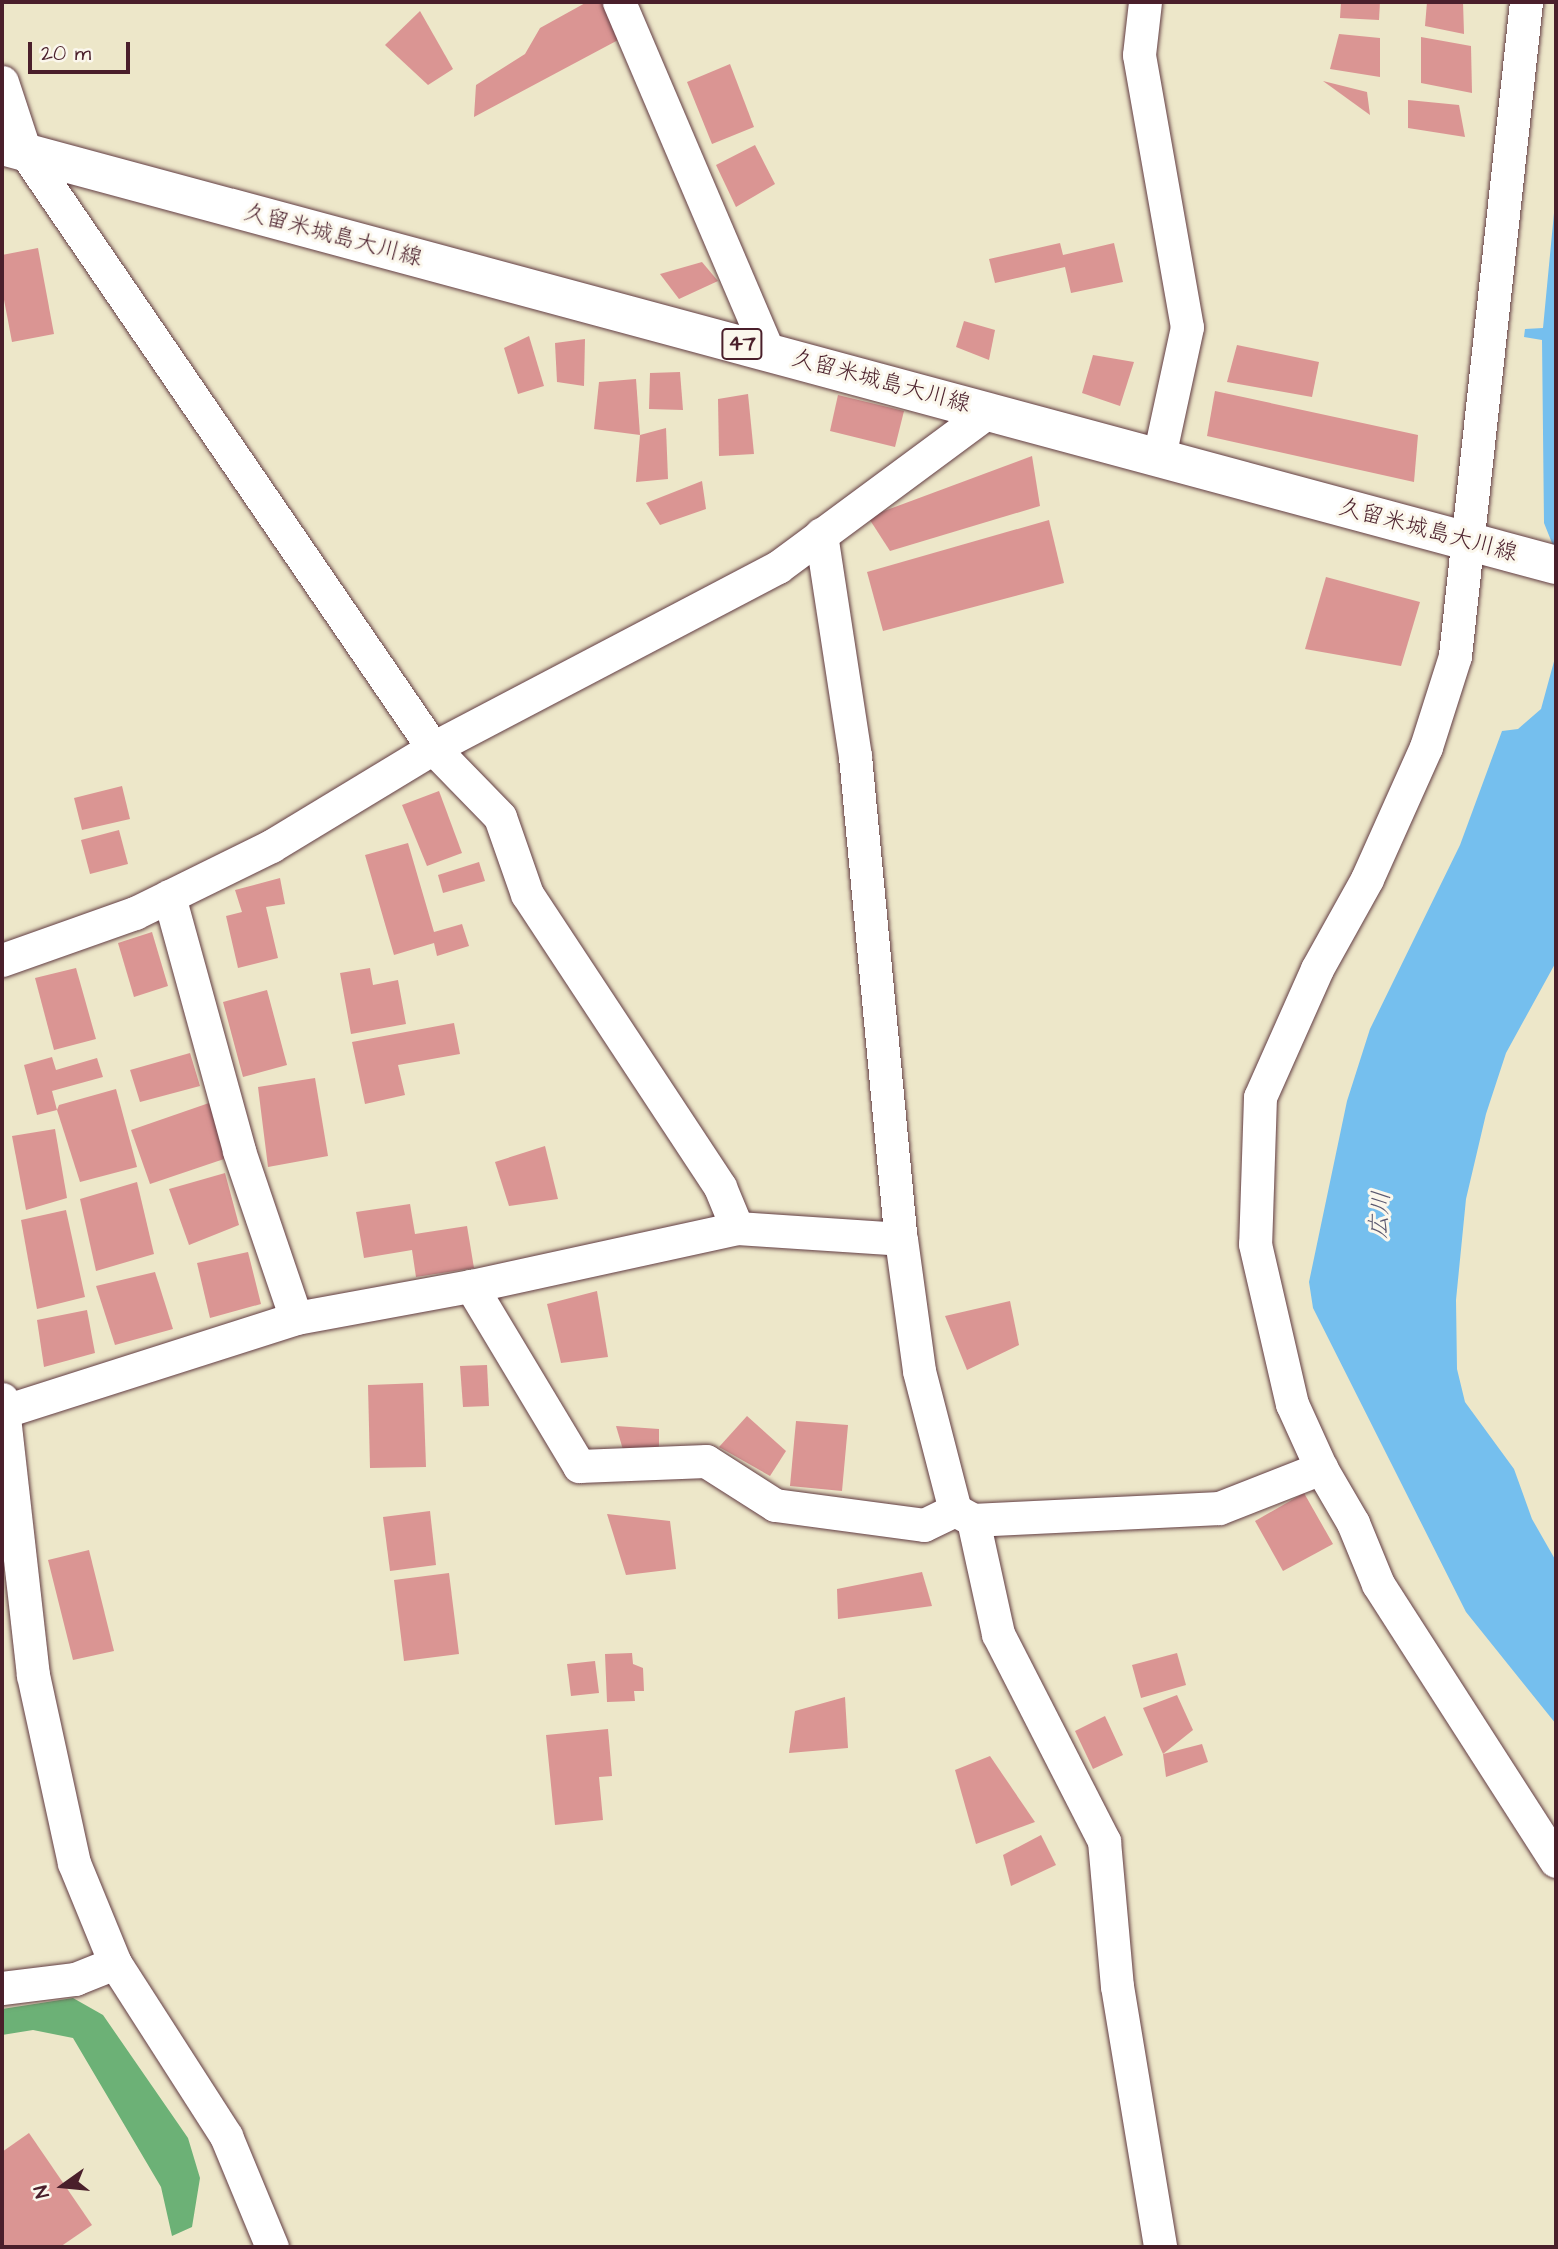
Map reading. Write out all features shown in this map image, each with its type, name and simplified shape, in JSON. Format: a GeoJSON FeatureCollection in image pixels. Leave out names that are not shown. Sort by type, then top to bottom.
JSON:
{"type":"FeatureCollection","features":[{"type":"Feature","properties":{"kind":"main road","name":"久留米城島大川線"},"geometry":{"type":"LineString","coordinates":[[13,149],[1556,565]]}},
{"type":"Feature","properties":{"kind":"street"},"geometry":{"type":"LineString","coordinates":[[619,2],[768,351]]}},
{"type":"Feature","properties":{"kind":"street"},"geometry":{"type":"LineString","coordinates":[[1145,2],[1139,55],[1187,327],[1159,456]]}},
{"type":"Feature","properties":{"kind":"street"},"geometry":{"type":"LineString","coordinates":[[1526,2],[1474,544],[1455,656],[1426,747],[1367,879],[1317,969],[1260,1097],[1255,1244],[1292,1404],[1321,1468],[1353,1523],[1378,1584],[1556,1861]]}},
{"type":"Feature","properties":{"kind":"street"},"geometry":{"type":"LineString","coordinates":[[2,82],[13,149],[433,748],[500,817],[527,894],[713,1176],[737,1228]]}},
{"type":"Feature","properties":{"kind":"street"},"geometry":{"type":"LineString","coordinates":[[2,960],[169,896],[271,846],[433,748],[778,567],[989,411]]}},
{"type":"Feature","properties":{"kind":"street"},"geometry":{"type":"LineString","coordinates":[[821,534],[855,757],[901,1239],[919,1371],[998,1634],[1104,1841],[1117,1986],[1160,2247]]}},
{"type":"Feature","properties":{"kind":"street"},"geometry":{"type":"LineString","coordinates":[[169,896],[239,1151],[296,1318]]}},
{"type":"Feature","properties":{"kind":"street"},"geometry":{"type":"LineString","coordinates":[[272,2247],[226,2136],[115,1963],[74,1863],[33,1675],[2,1407],[296,1318],[471,1286],[737,1228],[901,1239]]}},
{"type":"Feature","properties":{"kind":"street"},"geometry":{"type":"LineString","coordinates":[[471,1286],[579,1466],[706,1461],[775,1505],[924,1525],[964,1515],[1219,1508],[1321,1468]]}},
{"type":"Feature","properties":{"kind":"street"},"geometry":{"type":"LineString","coordinates":[[2,1988],[75,1979],[115,1963]]}},
{"type":"Feature","properties":{"kind":"green space"},"geometry":{"type":"Polygon","coordinates":[[[73,1998],[103,2015],[188,2138],[200,2178],[192,2227],[172,2236],[161,2187],[73,2038],[33,2030],[2,2035],[2,2009],[73,1998]]]}},
{"type":"Feature","properties":{"kind":"water"},"geometry":{"type":"Polygon","coordinates":[[[1556,192],[1556,553],[1544,523],[1542,340],[1524,337],[1525,329],[1543,328],[1556,192]]]}},
{"type":"Feature","properties":{"kind":"water","name":"広川"},"geometry":{"type":"Polygon","coordinates":[[[1556,654],[1556,962],[1506,1053],[1486,1114],[1466,1199],[1456,1300],[1457,1369],[1465,1402],[1514,1469],[1532,1519],[1556,1561],[1556,1724],[1466,1612],[1313,1308],[1309,1282],[1347,1101],[1370,1029],[1460,845],[1502,731],[1518,729],[1541,709],[1556,654]]]}},
{"type":"Feature","properties":{"kind":"building"},"geometry":{"type":"Polygon","coordinates":[[[587,2],[602,2],[620,39],[474,117],[476,85],[525,54],[540,28],[587,2]]]}},
{"type":"Feature","properties":{"kind":"building"},"geometry":{"type":"Polygon","coordinates":[[[1341,2],[1380,2],[1379,20],[1340,18],[1341,2]]]}},
{"type":"Feature","properties":{"kind":"building"},"geometry":{"type":"Polygon","coordinates":[[[1427,2],[1463,2],[1464,34],[1425,26],[1427,2]]]}},
{"type":"Feature","properties":{"kind":"building"},"geometry":{"type":"Polygon","coordinates":[[[420,11],[453,69],[428,85],[385,45],[420,11]]]}},
{"type":"Feature","properties":{"kind":"building"},"geometry":{"type":"Polygon","coordinates":[[[1339,34],[1380,38],[1380,77],[1330,69],[1339,34]]]}},
{"type":"Feature","properties":{"kind":"building"},"geometry":{"type":"Polygon","coordinates":[[[1421,37],[1471,46],[1472,93],[1421,83],[1421,37]]]}},
{"type":"Feature","properties":{"kind":"building"},"geometry":{"type":"Polygon","coordinates":[[[730,64],[754,127],[712,144],[687,82],[730,64]]]}},
{"type":"Feature","properties":{"kind":"building"},"geometry":{"type":"Polygon","coordinates":[[[1323,81],[1367,92],[1370,115],[1323,81]]]}},
{"type":"Feature","properties":{"kind":"building"},"geometry":{"type":"Polygon","coordinates":[[[1408,100],[1459,105],[1465,137],[1408,128],[1408,100]]]}},
{"type":"Feature","properties":{"kind":"building"},"geometry":{"type":"Polygon","coordinates":[[[755,145],[775,184],[736,207],[716,165],[755,145]]]}},
{"type":"Feature","properties":{"kind":"building"},"geometry":{"type":"Polygon","coordinates":[[[1060,243],[1063,255],[1114,243],[1123,282],[1071,293],[1065,267],[995,283],[989,259],[1060,243]]]}},
{"type":"Feature","properties":{"kind":"building"},"geometry":{"type":"Polygon","coordinates":[[[38,248],[54,334],[12,342],[2,289],[2,255],[38,248]]]}},
{"type":"Feature","properties":{"kind":"building"},"geometry":{"type":"Polygon","coordinates":[[[702,262],[718,281],[679,299],[660,274],[702,262]]]}},
{"type":"Feature","properties":{"kind":"building"},"geometry":{"type":"Polygon","coordinates":[[[964,321],[995,330],[989,360],[956,347],[964,321]]]}},
{"type":"Feature","properties":{"kind":"building"},"geometry":{"type":"Polygon","coordinates":[[[529,336],[544,386],[518,394],[504,348],[529,336]]]}},
{"type":"Feature","properties":{"kind":"building"},"geometry":{"type":"Polygon","coordinates":[[[585,339],[584,386],[557,382],[555,343],[585,339]]]}},
{"type":"Feature","properties":{"kind":"building"},"geometry":{"type":"Polygon","coordinates":[[[1237,345],[1319,362],[1312,397],[1227,382],[1237,345]]]}},
{"type":"Feature","properties":{"kind":"building"},"geometry":{"type":"Polygon","coordinates":[[[1093,355],[1134,362],[1120,406],[1082,393],[1093,355]]]}},
{"type":"Feature","properties":{"kind":"building"},"geometry":{"type":"Polygon","coordinates":[[[680,372],[683,410],[649,409],[650,373],[680,372]]]}},
{"type":"Feature","properties":{"kind":"building"},"geometry":{"type":"Polygon","coordinates":[[[636,379],[640,435],[594,429],[599,382],[636,379]]]}},
{"type":"Feature","properties":{"kind":"building"},"geometry":{"type":"Polygon","coordinates":[[[1215,391],[1418,435],[1414,482],[1207,436],[1215,391]]]}},
{"type":"Feature","properties":{"kind":"building"},"geometry":{"type":"Polygon","coordinates":[[[748,394],[754,454],[719,456],[718,399],[748,394]]]}},
{"type":"Feature","properties":{"kind":"building"},"geometry":{"type":"Polygon","coordinates":[[[838,395],[904,411],[895,447],[830,431],[838,395]]]}},
{"type":"Feature","properties":{"kind":"building"},"geometry":{"type":"Polygon","coordinates":[[[666,428],[668,479],[636,482],[640,435],[666,428]]]}},
{"type":"Feature","properties":{"kind":"building"},"geometry":{"type":"Polygon","coordinates":[[[1032,456],[1040,506],[890,551],[868,517],[1032,456]]]}},
{"type":"Feature","properties":{"kind":"building"},"geometry":{"type":"Polygon","coordinates":[[[702,481],[706,509],[660,525],[646,503],[702,481]]]}},
{"type":"Feature","properties":{"kind":"building"},"geometry":{"type":"Polygon","coordinates":[[[1049,520],[1064,583],[883,631],[867,572],[1049,520]]]}},
{"type":"Feature","properties":{"kind":"building"},"geometry":{"type":"Polygon","coordinates":[[[1326,577],[1420,602],[1401,666],[1305,649],[1326,577]]]}},
{"type":"Feature","properties":{"kind":"building"},"geometry":{"type":"Polygon","coordinates":[[[122,786],[130,819],[82,830],[74,798],[122,786]]]}},
{"type":"Feature","properties":{"kind":"building"},"geometry":{"type":"Polygon","coordinates":[[[439,791],[462,853],[427,866],[402,805],[439,791]]]}},
{"type":"Feature","properties":{"kind":"building"},"geometry":{"type":"Polygon","coordinates":[[[119,830],[128,864],[90,874],[81,840],[119,830]]]}},
{"type":"Feature","properties":{"kind":"building"},"geometry":{"type":"Polygon","coordinates":[[[408,843],[434,932],[462,924],[469,946],[437,956],[434,943],[394,955],[365,855],[408,843]]]}},
{"type":"Feature","properties":{"kind":"building"},"geometry":{"type":"Polygon","coordinates":[[[479,862],[485,881],[443,893],[438,875],[479,862]]]}},
{"type":"Feature","properties":{"kind":"building"},"geometry":{"type":"Polygon","coordinates":[[[280,878],[285,904],[266,907],[278,958],[238,968],[226,916],[242,912],[235,890],[280,878]]]}},
{"type":"Feature","properties":{"kind":"building"},"geometry":{"type":"Polygon","coordinates":[[[152,932],[168,986],[134,997],[118,943],[152,932]]]}},
{"type":"Feature","properties":{"kind":"building"},"geometry":{"type":"Polygon","coordinates":[[[76,968],[96,1039],[54,1050],[35,978],[76,968]]]}},
{"type":"Feature","properties":{"kind":"building"},"geometry":{"type":"Polygon","coordinates":[[[370,968],[373,985],[398,980],[406,1024],[351,1034],[340,973],[370,968]]]}},
{"type":"Feature","properties":{"kind":"building"},"geometry":{"type":"Polygon","coordinates":[[[267,990],[287,1065],[243,1077],[223,1002],[267,990]]]}},
{"type":"Feature","properties":{"kind":"building"},"geometry":{"type":"Polygon","coordinates":[[[454,1023],[460,1054],[398,1065],[405,1095],[365,1104],[352,1042],[454,1023]]]}},
{"type":"Feature","properties":{"kind":"building"},"geometry":{"type":"Polygon","coordinates":[[[190,1053],[200,1086],[140,1102],[130,1070],[190,1053]]]}},
{"type":"Feature","properties":{"kind":"building"},"geometry":{"type":"Polygon","coordinates":[[[52,1057],[56,1070],[97,1058],[103,1077],[52,1091],[57,1110],[37,1115],[24,1065],[52,1057]]]}},
{"type":"Feature","properties":{"kind":"building"},"geometry":{"type":"Polygon","coordinates":[[[315,1078],[328,1156],[268,1167],[258,1087],[315,1078]]]}},
{"type":"Feature","properties":{"kind":"building"},"geometry":{"type":"Polygon","coordinates":[[[116,1089],[137,1167],[80,1182],[57,1110],[59,1105],[116,1089]]]}},
{"type":"Feature","properties":{"kind":"building"},"geometry":{"type":"Polygon","coordinates":[[[209,1103],[227,1158],[150,1184],[131,1130],[209,1103]]]}},
{"type":"Feature","properties":{"kind":"building"},"geometry":{"type":"Polygon","coordinates":[[[55,1129],[67,1198],[26,1210],[12,1136],[55,1129]]]}},
{"type":"Feature","properties":{"kind":"building"},"geometry":{"type":"Polygon","coordinates":[[[545,1146],[558,1199],[509,1206],[495,1162],[545,1146]]]}},
{"type":"Feature","properties":{"kind":"building"},"geometry":{"type":"Polygon","coordinates":[[[225,1173],[239,1225],[189,1245],[169,1189],[225,1173]]]}},
{"type":"Feature","properties":{"kind":"building"},"geometry":{"type":"Polygon","coordinates":[[[137,1182],[154,1254],[96,1271],[80,1199],[137,1182]]]}},
{"type":"Feature","properties":{"kind":"building"},"geometry":{"type":"Polygon","coordinates":[[[410,1204],[415,1234],[467,1226],[474,1268],[416,1277],[412,1250],[364,1258],[356,1212],[410,1204]]]}},
{"type":"Feature","properties":{"kind":"building"},"geometry":{"type":"Polygon","coordinates":[[[66,1210],[85,1297],[37,1309],[21,1220],[66,1210]]]}},
{"type":"Feature","properties":{"kind":"building"},"geometry":{"type":"Polygon","coordinates":[[[248,1252],[261,1304],[210,1318],[197,1263],[248,1252]]]}},
{"type":"Feature","properties":{"kind":"building"},"geometry":{"type":"Polygon","coordinates":[[[155,1272],[173,1329],[115,1345],[96,1286],[155,1272]]]}},
{"type":"Feature","properties":{"kind":"building"},"geometry":{"type":"Polygon","coordinates":[[[597,1291],[608,1357],[561,1363],[547,1304],[597,1291]]]}},
{"type":"Feature","properties":{"kind":"building"},"geometry":{"type":"Polygon","coordinates":[[[1010,1301],[1019,1345],[967,1370],[945,1316],[1010,1301]]]}},
{"type":"Feature","properties":{"kind":"building"},"geometry":{"type":"Polygon","coordinates":[[[87,1310],[95,1353],[44,1367],[37,1320],[87,1310]]]}},
{"type":"Feature","properties":{"kind":"building"},"geometry":{"type":"Polygon","coordinates":[[[487,1365],[489,1406],[463,1407],[460,1366],[487,1365]]]}},
{"type":"Feature","properties":{"kind":"building"},"geometry":{"type":"Polygon","coordinates":[[[423,1383],[426,1467],[370,1468],[368,1385],[423,1383]]]}},
{"type":"Feature","properties":{"kind":"building"},"geometry":{"type":"Polygon","coordinates":[[[747,1416],[786,1451],[770,1476],[719,1447],[747,1416]]]}},
{"type":"Feature","properties":{"kind":"building"},"geometry":{"type":"Polygon","coordinates":[[[796,1421],[848,1425],[842,1491],[790,1486],[796,1421]]]}},
{"type":"Feature","properties":{"kind":"building"},"geometry":{"type":"Polygon","coordinates":[[[616,1426],[659,1429],[659,1448],[624,1453],[616,1426]]]}},
{"type":"Feature","properties":{"kind":"building"},"geometry":{"type":"Polygon","coordinates":[[[1304,1493],[1333,1544],[1283,1571],[1255,1521],[1304,1493]]]}},
{"type":"Feature","properties":{"kind":"building"},"geometry":{"type":"Polygon","coordinates":[[[430,1511],[436,1565],[390,1571],[383,1517],[430,1511]]]}},
{"type":"Feature","properties":{"kind":"building"},"geometry":{"type":"Polygon","coordinates":[[[607,1514],[670,1521],[676,1569],[626,1575],[607,1514]]]}},
{"type":"Feature","properties":{"kind":"building"},"geometry":{"type":"Polygon","coordinates":[[[89,1550],[114,1651],[73,1660],[48,1560],[89,1550]]]}},
{"type":"Feature","properties":{"kind":"building"},"geometry":{"type":"Polygon","coordinates":[[[922,1572],[932,1606],[838,1619],[837,1589],[922,1572]]]}},
{"type":"Feature","properties":{"kind":"building"},"geometry":{"type":"Polygon","coordinates":[[[449,1573],[459,1654],[404,1661],[394,1580],[449,1573]]]}},
{"type":"Feature","properties":{"kind":"building"},"geometry":{"type":"Polygon","coordinates":[[[632,1653],[633,1664],[643,1668],[644,1691],[634,1691],[635,1701],[607,1702],[605,1654],[632,1653]]]}},
{"type":"Feature","properties":{"kind":"building"},"geometry":{"type":"Polygon","coordinates":[[[1177,1653],[1186,1685],[1141,1698],[1132,1665],[1177,1653]]]}},
{"type":"Feature","properties":{"kind":"building"},"geometry":{"type":"Polygon","coordinates":[[[595,1661],[599,1693],[571,1696],[567,1664],[595,1661]]]}},
{"type":"Feature","properties":{"kind":"building"},"geometry":{"type":"Polygon","coordinates":[[[1177,1695],[1193,1730],[1163,1754],[1143,1708],[1177,1695]]]}},
{"type":"Feature","properties":{"kind":"building"},"geometry":{"type":"Polygon","coordinates":[[[845,1697],[848,1748],[789,1753],[795,1711],[845,1697]]]}},
{"type":"Feature","properties":{"kind":"building"},"geometry":{"type":"Polygon","coordinates":[[[1105,1716],[1123,1755],[1093,1769],[1075,1731],[1105,1716]]]}},
{"type":"Feature","properties":{"kind":"building"},"geometry":{"type":"Polygon","coordinates":[[[608,1729],[612,1776],[599,1777],[603,1820],[555,1825],[546,1735],[608,1729]]]}},
{"type":"Feature","properties":{"kind":"building"},"geometry":{"type":"Polygon","coordinates":[[[1202,1744],[1208,1762],[1166,1777],[1163,1754],[1202,1744]]]}},
{"type":"Feature","properties":{"kind":"building"},"geometry":{"type":"Polygon","coordinates":[[[990,1756],[1035,1822],[976,1844],[955,1770],[990,1756]]]}},
{"type":"Feature","properties":{"kind":"building"},"geometry":{"type":"Polygon","coordinates":[[[1041,1835],[1056,1865],[1011,1886],[1003,1855],[1041,1835]]]}},
{"type":"Feature","properties":{"kind":"building"},"geometry":{"type":"Polygon","coordinates":[[[29,2133],[92,2225],[60,2247],[2,2247],[2,2152],[29,2133]]]}}]}
